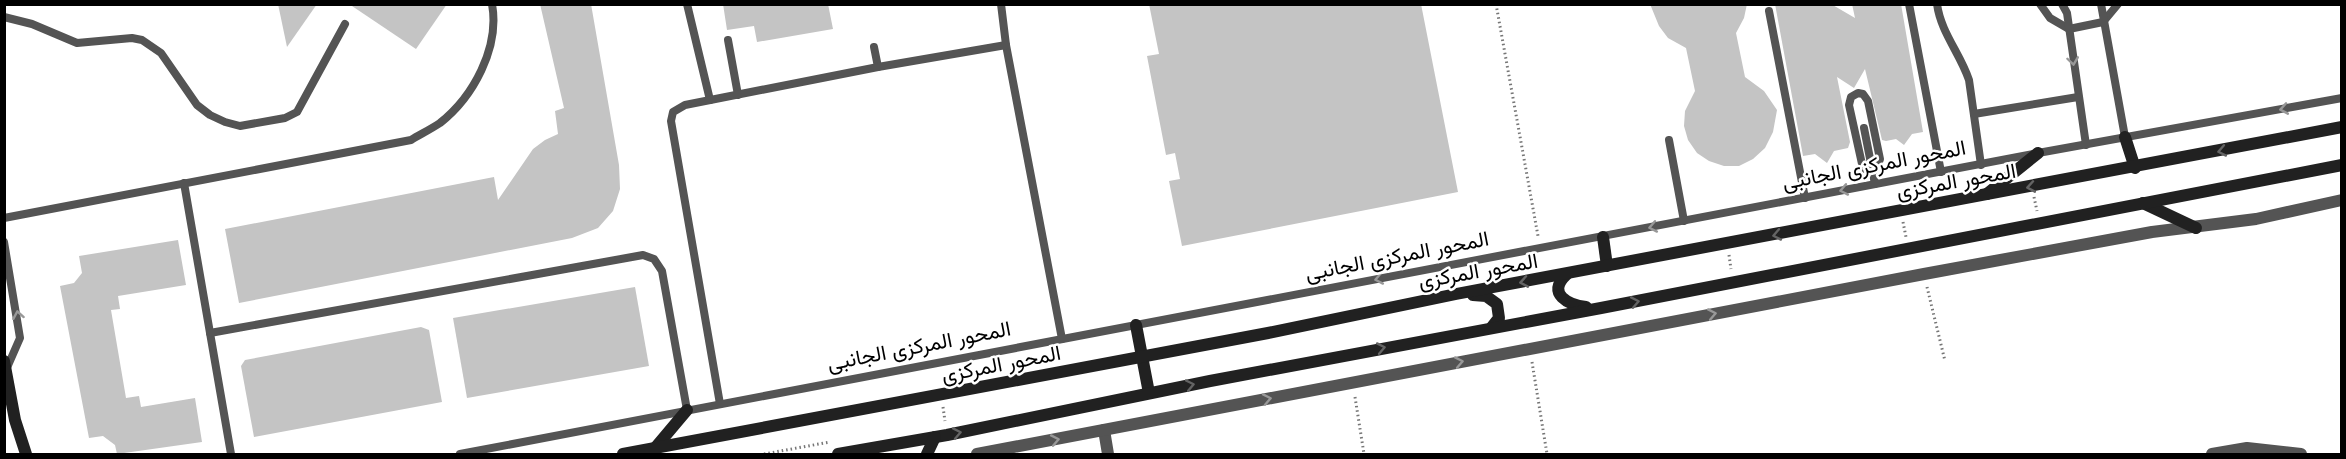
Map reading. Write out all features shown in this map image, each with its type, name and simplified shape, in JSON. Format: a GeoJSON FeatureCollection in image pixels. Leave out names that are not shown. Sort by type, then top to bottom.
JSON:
{"type":"FeatureCollection","features":[{"type":"Feature","properties":{"kind":"main road","name":"المحور المركزى"},"geometry":{"type":"LineString","coordinates":[[622,454],[1141,357],[1456,294],[2342,128]]}},
{"type":"Feature","properties":{"kind":"main road"},"geometry":{"type":"LineString","coordinates":[[2125,137],[2135,168]]}},
{"type":"Feature","properties":{"kind":"main road"},"geometry":{"type":"LineString","coordinates":[[1986,195],[2038,153]]}},
{"type":"Feature","properties":{"kind":"main road"},"geometry":{"type":"LineString","coordinates":[[838,454],[2342,165]]}},
{"type":"Feature","properties":{"kind":"main road"},"geometry":{"type":"LineString","coordinates":[[2143,203],[2196,228]]}},
{"type":"Feature","properties":{"kind":"main road"},"geometry":{"type":"LineString","coordinates":[[1603,237],[1607,266]]}},
{"type":"Feature","properties":{"kind":"main road"},"geometry":{"type":"LineString","coordinates":[[1566,275],[1560,284],[1563,299],[1569,304],[1601,308]]}},
{"type":"Feature","properties":{"kind":"main road"},"geometry":{"type":"LineString","coordinates":[[1456,294],[1486,296],[1494,301],[1499,318],[1492,327]]}},
{"type":"Feature","properties":{"kind":"main road"},"geometry":{"type":"LineString","coordinates":[[1136,325],[1149,393]]}},
{"type":"Feature","properties":{"kind":"main road"},"geometry":{"type":"LineString","coordinates":[[5,366],[15,420],[26,454]]}},
{"type":"Feature","properties":{"kind":"main road"},"geometry":{"type":"LineString","coordinates":[[655,448],[687,410]]}},
{"type":"Feature","properties":{"kind":"main road"},"geometry":{"type":"LineString","coordinates":[[927,454],[941,436]]}},
{"type":"Feature","properties":{"kind":"street"},"geometry":{"type":"LineString","coordinates":[[977,454],[1924,274],[2152,232],[2256,219],[2342,200]]}},
{"type":"Feature","properties":{"kind":"street"},"geometry":{"type":"LineString","coordinates":[[1104,430],[1108,454]]}},
{"type":"Feature","properties":{"kind":"street"},"geometry":{"type":"LineString","coordinates":[[2212,454],[2247,448],[2301,454]]}},
{"type":"Feature","properties":{"kind":"lane"},"geometry":{"type":"LineString","coordinates":[[4,218],[411,140],[439,123],[463,101],[480,74],[490,44],[492,4]]}},
{"type":"Feature","properties":{"kind":"lane"},"geometry":{"type":"LineString","coordinates":[[687,4],[710,100]]}},
{"type":"Feature","properties":{"kind":"lane"},"geometry":{"type":"LineString","coordinates":[[1001,4],[1006,45],[1062,339]]}},
{"type":"Feature","properties":{"kind":"lane"},"geometry":{"type":"LineString","coordinates":[[1909,4],[1941,172]]}},
{"type":"Feature","properties":{"kind":"lane"},"geometry":{"type":"LineString","coordinates":[[1937,4],[1943,31],[1965,67],[1969,80],[1981,165]]}},
{"type":"Feature","properties":{"kind":"lane"},"geometry":{"type":"LineString","coordinates":[[2040,4],[2050,18],[2069,29],[2103,22],[2118,4]]}},
{"type":"Feature","properties":{"kind":"lane"},"geometry":{"type":"LineString","coordinates":[[2062,4],[2067,14],[2086,145]]}},
{"type":"Feature","properties":{"kind":"lane"},"geometry":{"type":"LineString","coordinates":[[2101,4],[2125,137]]}},
{"type":"Feature","properties":{"kind":"lane"},"geometry":{"type":"LineString","coordinates":[[1769,11],[1805,198]]}},
{"type":"Feature","properties":{"kind":"lane"},"geometry":{"type":"LineString","coordinates":[[4,17],[32,24],[77,43],[132,38],[142,40],[154,46],[161,53],[197,105],[210,115],[240,126],[285,118],[297,112],[345,24]]}},
{"type":"Feature","properties":{"kind":"lane"},"geometry":{"type":"LineString","coordinates":[[728,40],[738,95]]}},
{"type":"Feature","properties":{"kind":"lane"},"geometry":{"type":"LineString","coordinates":[[720,404],[671,122],[673,112],[680,106],[878,67],[1006,45]]}},
{"type":"Feature","properties":{"kind":"lane"},"geometry":{"type":"LineString","coordinates":[[874,47],[878,67]]}},
{"type":"Feature","properties":{"kind":"lane"},"geometry":{"type":"LineString","coordinates":[[1858,93],[1863,94],[1868,100],[1880,159],[1879,165],[1872,168],[1865,169],[1862,166],[1849,105],[1851,97],[1858,93]]}},
{"type":"Feature","properties":{"kind":"lane"},"geometry":{"type":"LineString","coordinates":[[1974,114],[2078,97]]}},
{"type":"Feature","properties":{"kind":"lane","name":"المحور المركزى الجانبى"},"geometry":{"type":"LineString","coordinates":[[460,454],[2038,153],[2342,98]]}},
{"type":"Feature","properties":{"kind":"lane"},"geometry":{"type":"LineString","coordinates":[[1864,128],[1875,184]]}},
{"type":"Feature","properties":{"kind":"lane"},"geometry":{"type":"LineString","coordinates":[[1669,140],[1684,221]]}},
{"type":"Feature","properties":{"kind":"lane"},"geometry":{"type":"LineString","coordinates":[[184,183],[231,454]]}},
{"type":"Feature","properties":{"kind":"lane"},"geometry":{"type":"LineString","coordinates":[[4,242],[20,338],[5,366]]}},
{"type":"Feature","properties":{"kind":"lane"},"geometry":{"type":"LineString","coordinates":[[210,333],[643,255],[654,259],[662,271],[687,410]]}},
{"type":"Feature","properties":{"kind":"path"},"geometry":{"type":"LineString","coordinates":[[1496,4],[1540,249]]}},
{"type":"Feature","properties":{"kind":"path"},"geometry":{"type":"LineString","coordinates":[[2032,187],[2039,222]]}},
{"type":"Feature","properties":{"kind":"path"},"geometry":{"type":"LineString","coordinates":[[1901,211],[1908,247]]}},
{"type":"Feature","properties":{"kind":"path"},"geometry":{"type":"LineString","coordinates":[[1728,244],[1733,283]]}},
{"type":"Feature","properties":{"kind":"path"},"geometry":{"type":"LineString","coordinates":[[1924,274],[1945,361]]}},
{"type":"Feature","properties":{"kind":"path"},"geometry":{"type":"LineString","coordinates":[[1530,349],[1547,454]]}},
{"type":"Feature","properties":{"kind":"path"},"geometry":{"type":"LineString","coordinates":[[1353,383],[1364,454]]}},
{"type":"Feature","properties":{"kind":"path"},"geometry":{"type":"LineString","coordinates":[[941,395],[941,436]]}},
{"type":"Feature","properties":{"kind":"building"},"geometry":{"type":"Polygon","coordinates":[[[278,4],[317,4],[287,47],[278,4]]]}},
{"type":"Feature","properties":{"kind":"building"},"geometry":{"type":"Polygon","coordinates":[[[349,4],[447,4],[416,49],[349,4]]]}},
{"type":"Feature","properties":{"kind":"building"},"geometry":{"type":"Polygon","coordinates":[[[540,4],[591,4],[619,165],[620,189],[613,211],[598,228],[572,238],[239,303],[225,229],[494,177],[498,200],[533,149],[558,134],[555,111],[564,108],[540,4]]]}},
{"type":"Feature","properties":{"kind":"building"},"geometry":{"type":"Polygon","coordinates":[[[723,4],[828,4],[833,29],[757,42],[754,26],[727,30],[723,4]]]}},
{"type":"Feature","properties":{"kind":"building"},"geometry":{"type":"Polygon","coordinates":[[[1149,4],[1421,4],[1458,192],[1182,246],[1169,181],[1180,179],[1175,153],[1166,155],[1147,56],[1159,54],[1149,4]]]}},
{"type":"Feature","properties":{"kind":"building"},"geometry":{"type":"Polygon","coordinates":[[[1650,4],[1747,4],[1744,18],[1736,33],[1745,77],[1764,91],[1777,110],[1773,132],[1765,148],[1753,159],[1739,166],[1724,166],[1709,161],[1697,153],[1688,140],[1684,126],[1685,111],[1695,91],[1686,48],[1668,38],[1659,26],[1650,4]]]}},
{"type":"Feature","properties":{"kind":"building"},"geometry":{"type":"Polygon","coordinates":[[[1775,4],[1831,4],[1855,18],[1852,4],[1901,4],[1923,132],[1912,134],[1904,145],[1896,139],[1882,140],[1865,69],[1854,88],[1837,77],[1850,142],[1848,148],[1834,151],[1827,163],[1815,154],[1803,156],[1775,4]]]}},
{"type":"Feature","properties":{"kind":"building"},"geometry":{"type":"Polygon","coordinates":[[[178,240],[186,285],[118,296],[120,309],[111,310],[126,398],[139,396],[141,407],[195,398],[202,442],[117,454],[115,445],[103,436],[89,438],[60,286],[74,283],[82,273],[79,256],[178,240]]]}},
{"type":"Feature","properties":{"kind":"building"},"geometry":{"type":"Polygon","coordinates":[[[635,287],[649,366],[467,398],[453,318],[635,287]]]}},
{"type":"Feature","properties":{"kind":"building"},"geometry":{"type":"Polygon","coordinates":[[[421,327],[429,330],[442,402],[254,437],[241,366],[245,360],[421,327]]]}}]}
